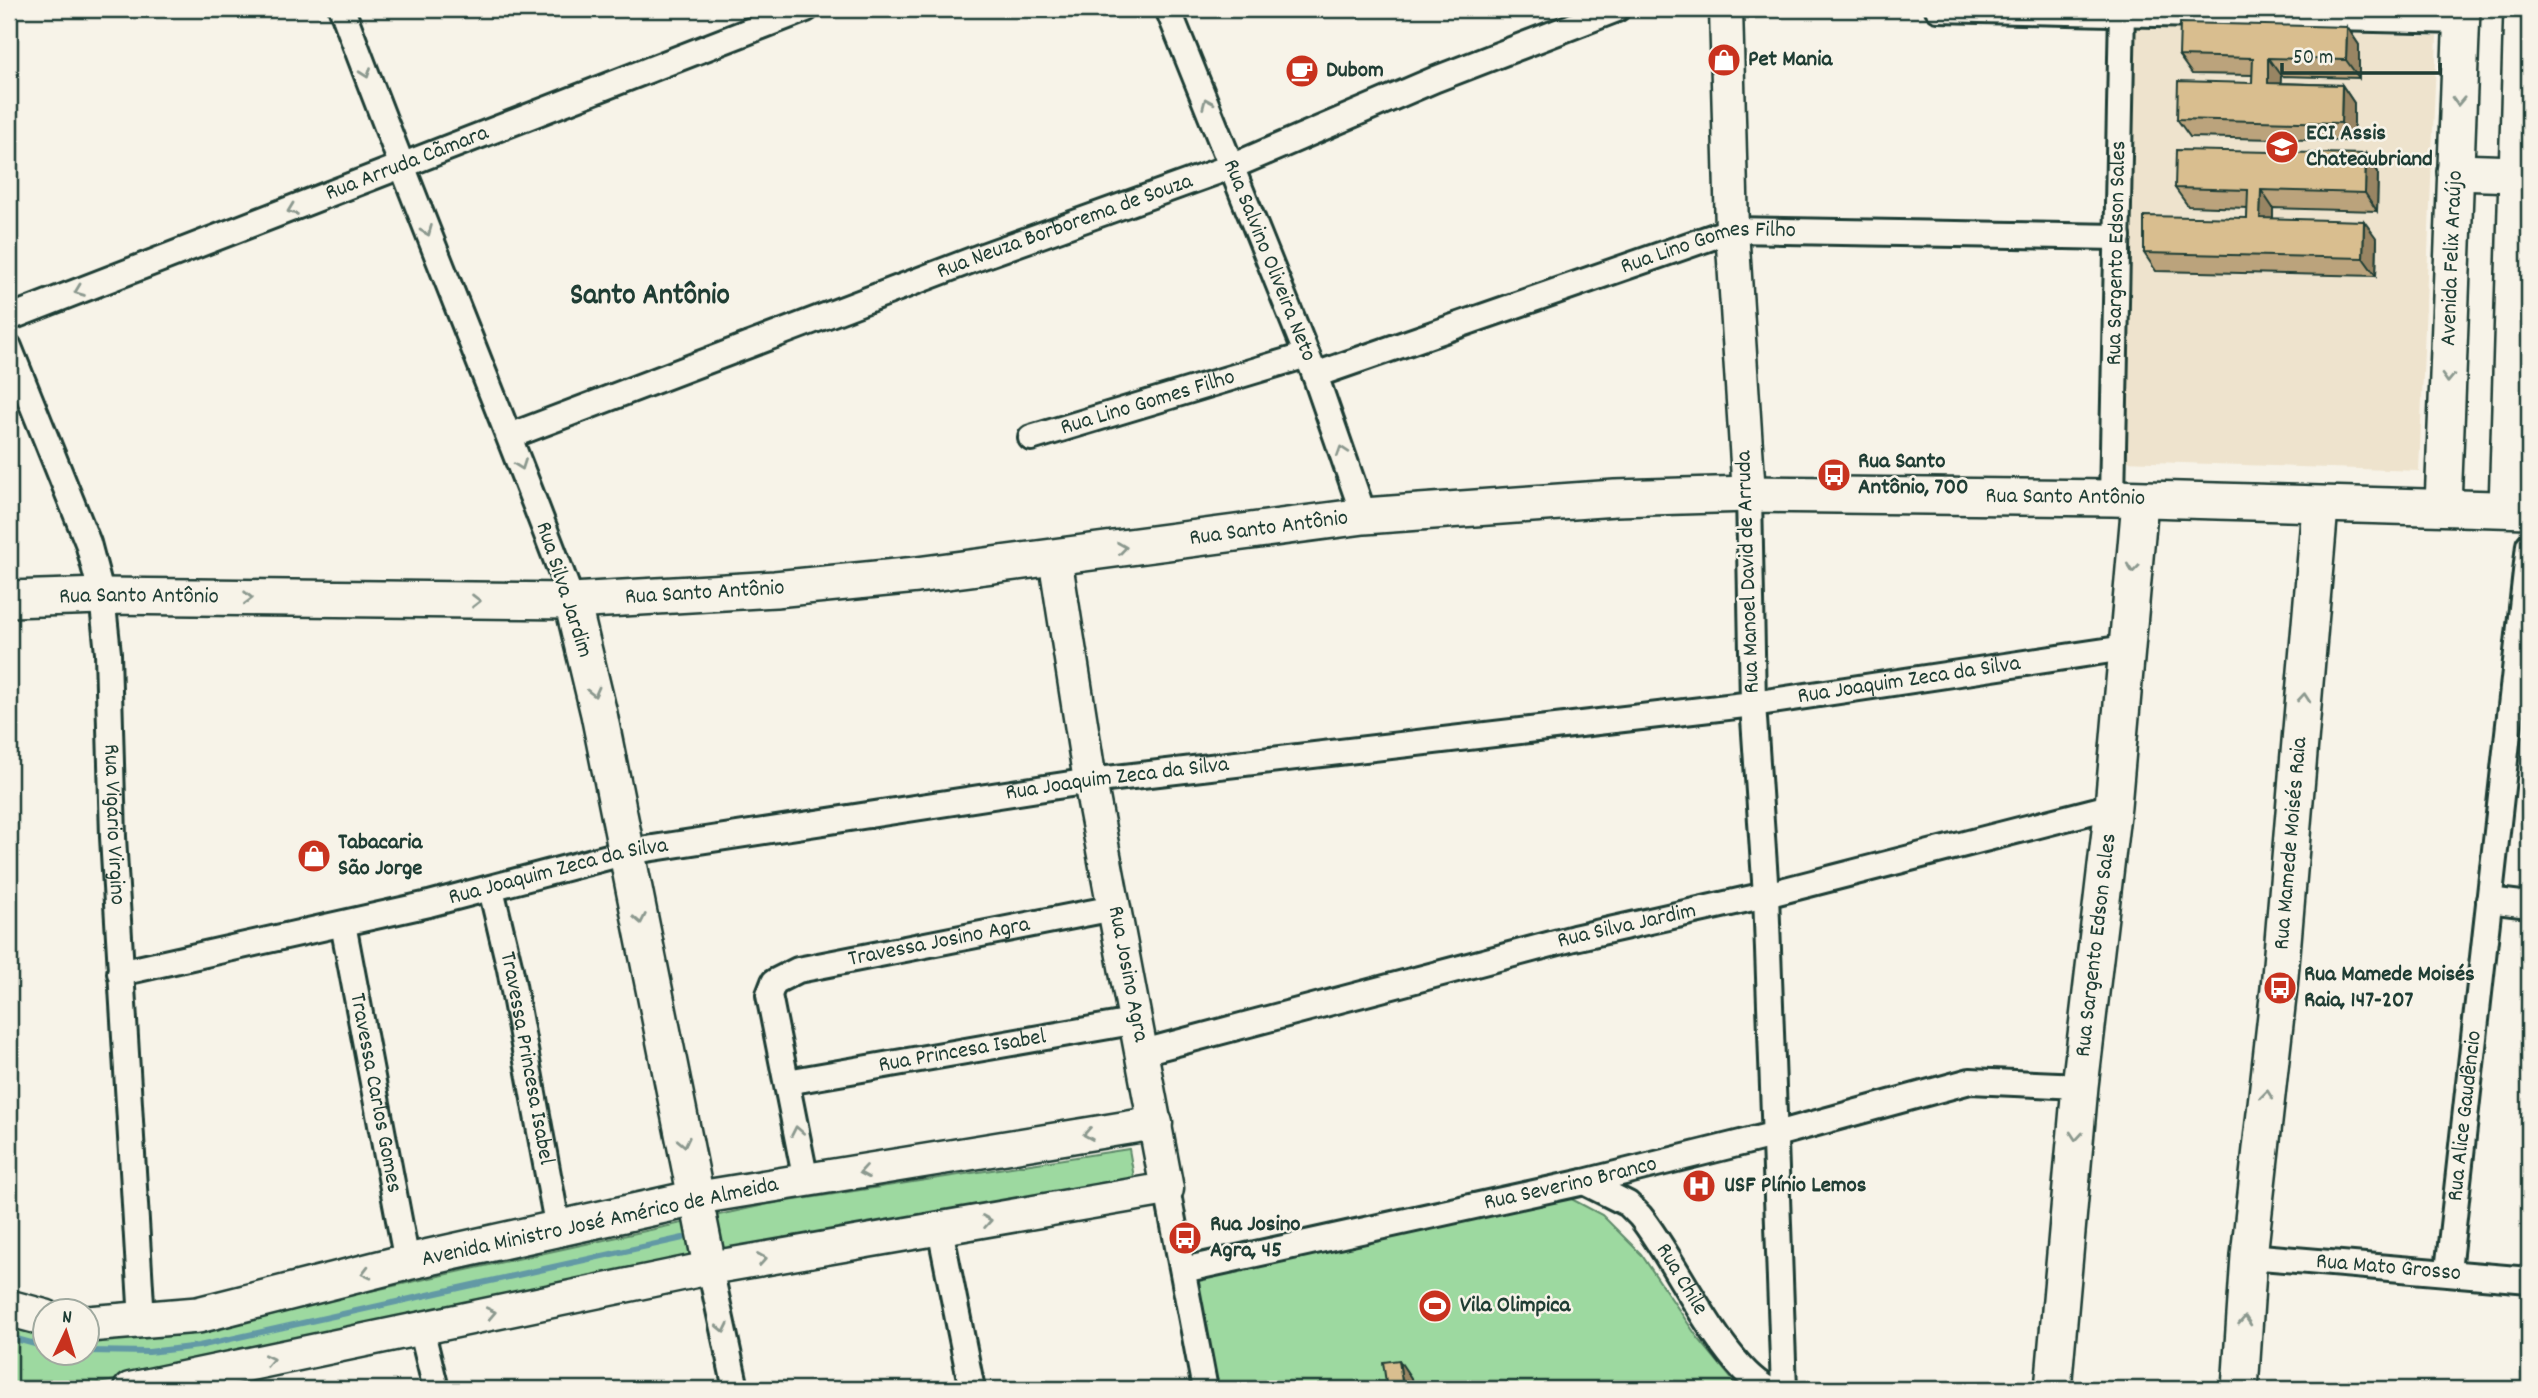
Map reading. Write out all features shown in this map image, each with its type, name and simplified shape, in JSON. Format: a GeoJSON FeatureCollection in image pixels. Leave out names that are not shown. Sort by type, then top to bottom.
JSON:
{"type":"FeatureCollection","features":[{"type":"Feature","properties":{"kind":"main road"},"geometry":{"type":"LineString","coordinates":[[2518,509],[2520,342],[2517,174],[2524,119],[2522,9]]}},
{"type":"Feature","properties":{"kind":"main road","name":"Avenida Felix Araújo"},"geometry":{"type":"LineString","coordinates":[[2443,506],[2461,15]]}},
{"type":"Feature","properties":{"kind":"main road"},"geometry":{"type":"LineString","coordinates":[[2455,172],[2517,174]]}},
{"type":"Feature","properties":{"kind":"main road","name":"Rua Santo Antônio"},"geometry":{"type":"LineString","coordinates":[[9,599],[102,596],[572,601],[775,589],[1055,557],[1364,516],[1602,499],[1749,494],[2126,499],[2320,507],[2443,506],[2518,509]]}},
{"type":"Feature","properties":{"kind":"main road","name":"Rua Sargento Edson Sales"},"geometry":{"type":"LineString","coordinates":[[2053,1389],[2080,1086],[2113,806],[2125,648],[2126,499]]}},
{"type":"Feature","properties":{"kind":"main road","name":"Rua Mamede Moisés Raia"},"geometry":{"type":"LineString","coordinates":[[2240,1389],[2249,1256],[2279,988],[2320,507]]}},
{"type":"Feature","properties":{"kind":"main road","name":"Rua Silva Jardim"},"geometry":{"type":"LineString","coordinates":[[572,601],[627,852],[697,1203]]}},
{"type":"Feature","properties":{"kind":"main road","name":"Avenida Ministro José Américo de Almeida"},"geometry":{"type":"LineString","coordinates":[[102,1323],[198,1315],[407,1262],[558,1228],[697,1203]]}},
{"type":"Feature","properties":{"kind":"main road"},"geometry":{"type":"LineString","coordinates":[[9,1308],[32,1314]]}},
{"type":"Feature","properties":{"kind":"street","name":"Rua Silva Jardim"},"geometry":{"type":"LineString","coordinates":[[342,9],[401,168],[510,436],[572,601]]}},
{"type":"Feature","properties":{"kind":"street","name":"Rua Arruda Cãmara"},"geometry":{"type":"LineString","coordinates":[[9,318],[401,168],[544,108],[806,9]]}},
{"type":"Feature","properties":{"kind":"street","name":"Rua Salvino Oliveira Neto"},"geometry":{"type":"LineString","coordinates":[[1168,9],[1311,365],[1364,516]]}},
{"type":"Feature","properties":{"kind":"street","name":"Rua Neuza Borborema de Souza"},"geometry":{"type":"LineString","coordinates":[[510,436],[979,257],[1233,166],[1436,79],[1617,9]]}},
{"type":"Feature","properties":{"kind":"street","name":"Rua Manoel David de Arruda"},"geometry":{"type":"LineString","coordinates":[[1726,9],[1732,230],[1749,494],[1753,704],[1766,895],[1784,1389]]}},
{"type":"Feature","properties":{"kind":"street"},"geometry":{"type":"LineString","coordinates":[[1938,9],[2461,15]]}},
{"type":"Feature","properties":{"kind":"street","name":"Rua Sargento Edson Sales"},"geometry":{"type":"LineString","coordinates":[[2122,10],[2118,237],[2126,499]]}},
{"type":"Feature","properties":{"kind":"street","name":"Rua Lino Gomes Filho"},"geometry":{"type":"LineString","coordinates":[[1031,438],[1311,365],[1732,230],[2118,237]]}},
{"type":"Feature","properties":{"kind":"street","name":"Rua Vigário Virgino"},"geometry":{"type":"LineString","coordinates":[[9,347],[88,543],[102,596],[108,653],[120,973],[142,1321]]}},
{"type":"Feature","properties":{"kind":"street","name":"Rua Alice Gaudêncio"},"geometry":{"type":"LineString","coordinates":[[2448,1271],[2529,545]]}},
{"type":"Feature","properties":{"kind":"street","name":"Rua Josino Agra"},"geometry":{"type":"LineString","coordinates":[[1055,557],[1090,781],[1138,1021],[1205,1389]]}},
{"type":"Feature","properties":{"kind":"street","name":"Rua Joaquim Zeca da Silva"},"geometry":{"type":"LineString","coordinates":[[120,973],[491,889],[627,852],[1090,781],[1753,704],[2125,648]]}},
{"type":"Feature","properties":{"kind":"street","name":"Rua Silva Jardim"},"geometry":{"type":"LineString","coordinates":[[1143,1052],[1574,938],[1766,895],[2113,806]]}},
{"type":"Feature","properties":{"kind":"street","name":"Travessa Princesa Isabel"},"geometry":{"type":"LineString","coordinates":[[491,889],[510,969],[558,1228]]}},
{"type":"Feature","properties":{"kind":"street"},"geometry":{"type":"LineString","coordinates":[[2489,900],[2529,905]]}},
{"type":"Feature","properties":{"kind":"street","name":"Travessa Josino Agra"},"geometry":{"type":"LineString","coordinates":[[787,1082],[769,995],[770,988],[781,977],[798,970],[1114,908]]}},
{"type":"Feature","properties":{"kind":"street","name":"Travessa Carlos Gomes"},"geometry":{"type":"LineString","coordinates":[[343,924],[407,1262]]}},
{"type":"Feature","properties":{"kind":"street","name":"Rua Princesa Isabel"},"geometry":{"type":"LineString","coordinates":[[787,1082],[1138,1021]]}},
{"type":"Feature","properties":{"kind":"street","name":"Rua Severino Branco"},"geometry":{"type":"LineString","coordinates":[[1183,1270],[1584,1182],[1773,1135],[1970,1081],[2080,1086]]}},
{"type":"Feature","properties":{"kind":"street"},"geometry":{"type":"LineString","coordinates":[[787,1082],[806,1181]]}},
{"type":"Feature","properties":{"kind":"street","name":"Avenida Ministro José Américo de Almeida"},"geometry":{"type":"LineString","coordinates":[[697,1203],[806,1181],[1156,1123]]}},
{"type":"Feature","properties":{"kind":"street","name":"Rua Chile"},"geometry":{"type":"LineString","coordinates":[[1584,1182],[1628,1204],[1640,1216],[1722,1341],[1751,1376],[1768,1389]]}},
{"type":"Feature","properties":{"kind":"street"},"geometry":{"type":"LineString","coordinates":[[130,1389],[224,1380],[421,1328],[709,1262],[940,1229],[1167,1189]]}},
{"type":"Feature","properties":{"kind":"street"},"geometry":{"type":"LineString","coordinates":[[697,1203],[736,1389]]}},
{"type":"Feature","properties":{"kind":"street"},"geometry":{"type":"LineString","coordinates":[[940,1229],[972,1389]]}},
{"type":"Feature","properties":{"kind":"street","name":"Rua Mato Grosso"},"geometry":{"type":"LineString","coordinates":[[2249,1256],[2529,1280]]}},
{"type":"Feature","properties":{"kind":"street"},"geometry":{"type":"LineString","coordinates":[[421,1328],[436,1389]]}},
{"type":"Feature","properties":{"kind":"shaded area","name":"ECI Assis Chateaubriand"},"geometry":{"type":"Polygon","coordinates":[[[2136,28],[2437,36],[2419,471],[2122,461],[2136,28]]]}},
{"type":"Feature","properties":{"kind":"green space"},"geometry":{"type":"Polygon","coordinates":[[[1129,1149],[1135,1183],[726,1251],[110,1381],[57,1389],[9,1389],[9,1325],[32,1333],[32,1366],[102,1366],[102,1338],[117,1339],[210,1326],[769,1204],[1129,1149]]]}},
{"type":"Feature","properties":{"kind":"green space","name":"Vila Olimpica"},"geometry":{"type":"Polygon","coordinates":[[[1562,1194],[1602,1215],[1641,1254],[1698,1338],[1740,1389],[1214,1389],[1188,1277],[1562,1194]]]}},
{"type":"Feature","properties":{"kind":"building"},"geometry":{"type":"Polygon","coordinates":[[[2180,23],[2347,27],[2346,60],[2268,58],[2268,83],[2342,85],[2341,123],[2177,119],[2178,81],[2252,83],[2253,58],[2179,56],[2180,23]]]}},
{"type":"Feature","properties":{"kind":"building"},"geometry":{"type":"Polygon","coordinates":[[[2176,150],[2366,154],[2365,193],[2261,190],[2260,218],[2364,221],[2363,258],[2144,253],[2144,216],[2247,218],[2248,190],[2175,188],[2176,150]]]}},
{"type":"Feature","properties":{"kind":"building"},"geometry":{"type":"Polygon","coordinates":[[[1399,1360],[1403,1389],[1387,1389],[1383,1362],[1399,1360]]]}},
{"type":"Feature","properties":{"kind":"waterway"},"geometry":{"type":"LineString","coordinates":[[102,1351],[149,1352],[199,1346],[683,1238]]}},
{"type":"Feature","properties":{"kind":"waterway"},"geometry":{"type":"LineString","coordinates":[[9,1337],[32,1343]]}},
{"type":"Feature","properties":{"kind":"place","name":"Pet Mania"},"geometry":{"type":"Point","coordinates":[1724,60]}},
{"type":"Feature","properties":{"kind":"place","name":"Dubom"},"geometry":{"type":"Point","coordinates":[1302,71]}},
{"type":"Feature","properties":{"kind":"place","name":"ECI Assis Chateaubriand"},"geometry":{"type":"Point","coordinates":[2282,147]}},
{"type":"Feature","properties":{"kind":"place","name":"Rua Santo Antônio, 700"},"geometry":{"type":"Point","coordinates":[1834,475]}},
{"type":"Feature","properties":{"kind":"place","name":"Tabacaria São Jorge"},"geometry":{"type":"Point","coordinates":[314,856]}},
{"type":"Feature","properties":{"kind":"place","name":"Rua Mamede Moisés Raia, 147-207"},"geometry":{"type":"Point","coordinates":[2280,988]}},
{"type":"Feature","properties":{"kind":"place","name":"USF Plínio Lemos"},"geometry":{"type":"Point","coordinates":[1699,1186]}},
{"type":"Feature","properties":{"kind":"place","name":"Rua Josino Agra, 45"},"geometry":{"type":"Point","coordinates":[1185,1238]}},
{"type":"Feature","properties":{"kind":"place","name":"Vila Olimpica"},"geometry":{"type":"Point","coordinates":[1435,1306]}},
{"type":"Feature","properties":{"kind":"district","name":"Santo Antônio"},"geometry":{"type":"Point","coordinates":[650,297]}}]}
